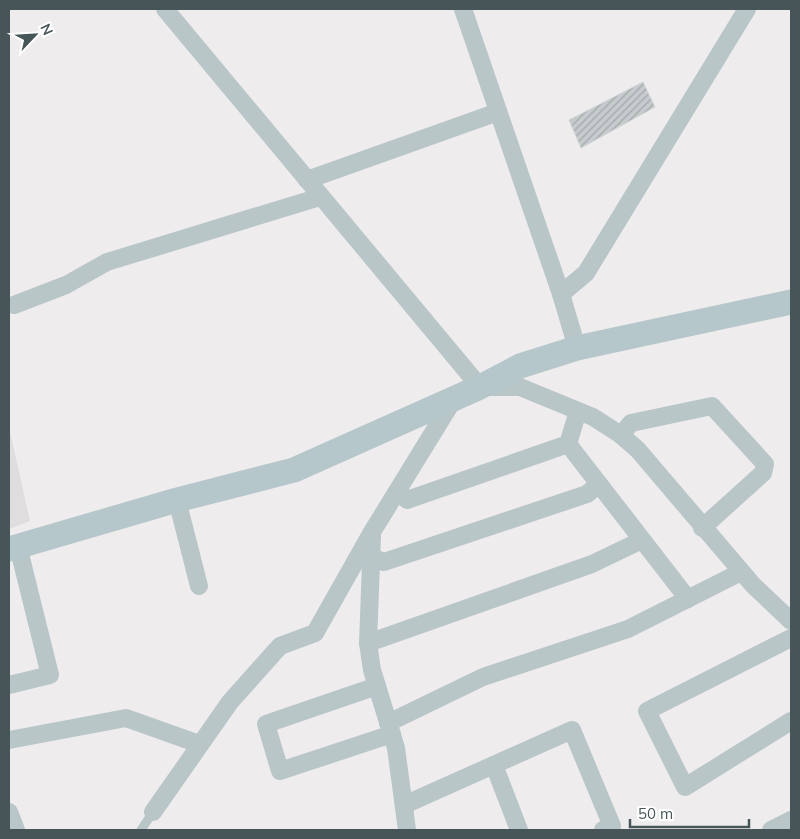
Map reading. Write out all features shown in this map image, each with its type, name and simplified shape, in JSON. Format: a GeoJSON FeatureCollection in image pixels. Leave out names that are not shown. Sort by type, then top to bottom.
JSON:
{"type":"FeatureCollection","features":[{"type":"Feature","properties":{"kind":"street"},"geometry":{"type":"LineString","coordinates":[[164,9],[480,387],[520,387],[578,410],[621,434],[638,450],[741,572],[791,621]]}},
{"type":"Feature","properties":{"kind":"street"},"geometry":{"type":"LineString","coordinates":[[463,9],[561,294],[577,348]]}},
{"type":"Feature","properties":{"kind":"street"},"geometry":{"type":"LineString","coordinates":[[561,294],[586,273],[747,9]]}},
{"type":"Feature","properties":{"kind":"street"},"geometry":{"type":"LineString","coordinates":[[307,180],[498,112]]}},
{"type":"Feature","properties":{"kind":"street"},"geometry":{"type":"LineString","coordinates":[[14,305],[66,285],[107,262],[320,197]]}},
{"type":"Feature","properties":{"kind":"street"},"geometry":{"type":"LineString","coordinates":[[9,685],[50,675],[14,547],[177,500],[294,470],[456,396],[480,387],[520,366],[577,348],[791,302]]}},
{"type":"Feature","properties":{"kind":"street"},"geometry":{"type":"LineString","coordinates":[[153,812],[230,702],[280,646],[315,633],[372,532],[456,396]]}},
{"type":"Feature","properties":{"kind":"street"},"geometry":{"type":"LineString","coordinates":[[621,434],[631,423],[712,406],[765,464],[763,473],[702,528]]}},
{"type":"Feature","properties":{"kind":"street"},"geometry":{"type":"LineString","coordinates":[[568,444],[578,410]]}},
{"type":"Feature","properties":{"kind":"street"},"geometry":{"type":"LineString","coordinates":[[398,491],[407,500],[568,444]]}},
{"type":"Feature","properties":{"kind":"street"},"geometry":{"type":"LineString","coordinates":[[568,444],[688,599]]}},
{"type":"Feature","properties":{"kind":"street"},"geometry":{"type":"LineString","coordinates":[[371,557],[384,562],[587,494],[599,484]]}},
{"type":"Feature","properties":{"kind":"street"},"geometry":{"type":"LineString","coordinates":[[177,500],[199,586]]}},
{"type":"Feature","properties":{"kind":"street"},"geometry":{"type":"LineString","coordinates":[[372,532],[368,643],[377,686],[396,748],[407,830]]}},
{"type":"Feature","properties":{"kind":"street"},"geometry":{"type":"LineString","coordinates":[[368,643],[592,564],[642,540]]}},
{"type":"Feature","properties":{"kind":"street"},"geometry":{"type":"LineString","coordinates":[[377,686],[266,724],[280,771],[390,729],[483,678],[628,630],[741,572]]}},
{"type":"Feature","properties":{"kind":"street"},"geometry":{"type":"LineString","coordinates":[[791,638],[647,711],[685,787],[791,721]]}},
{"type":"Feature","properties":{"kind":"street"},"geometry":{"type":"LineString","coordinates":[[9,740],[126,718],[199,744]]}},
{"type":"Feature","properties":{"kind":"street"},"geometry":{"type":"LineString","coordinates":[[404,805],[572,730],[612,826],[603,830]]}},
{"type":"Feature","properties":{"kind":"street"},"geometry":{"type":"LineString","coordinates":[[494,764],[519,830]]}},
{"type":"Feature","properties":{"kind":"street"},"geometry":{"type":"LineString","coordinates":[[9,812],[16,830]]}},
{"type":"Feature","properties":{"kind":"street"},"geometry":{"type":"LineString","coordinates":[[771,830],[791,820]]}},
{"type":"Feature","properties":{"kind":"lane"},"geometry":{"type":"LineString","coordinates":[[140,830],[153,812]]}},
{"type":"Feature","properties":{"kind":"shaded area"},"geometry":{"type":"Polygon","coordinates":[[[9,427],[30,521],[9,529],[9,427]]]}},
{"type":"Feature","properties":{"kind":"building"},"geometry":{"type":"Polygon","coordinates":[[[643,82],[655,107],[581,148],[569,120],[643,82]]]}}]}
